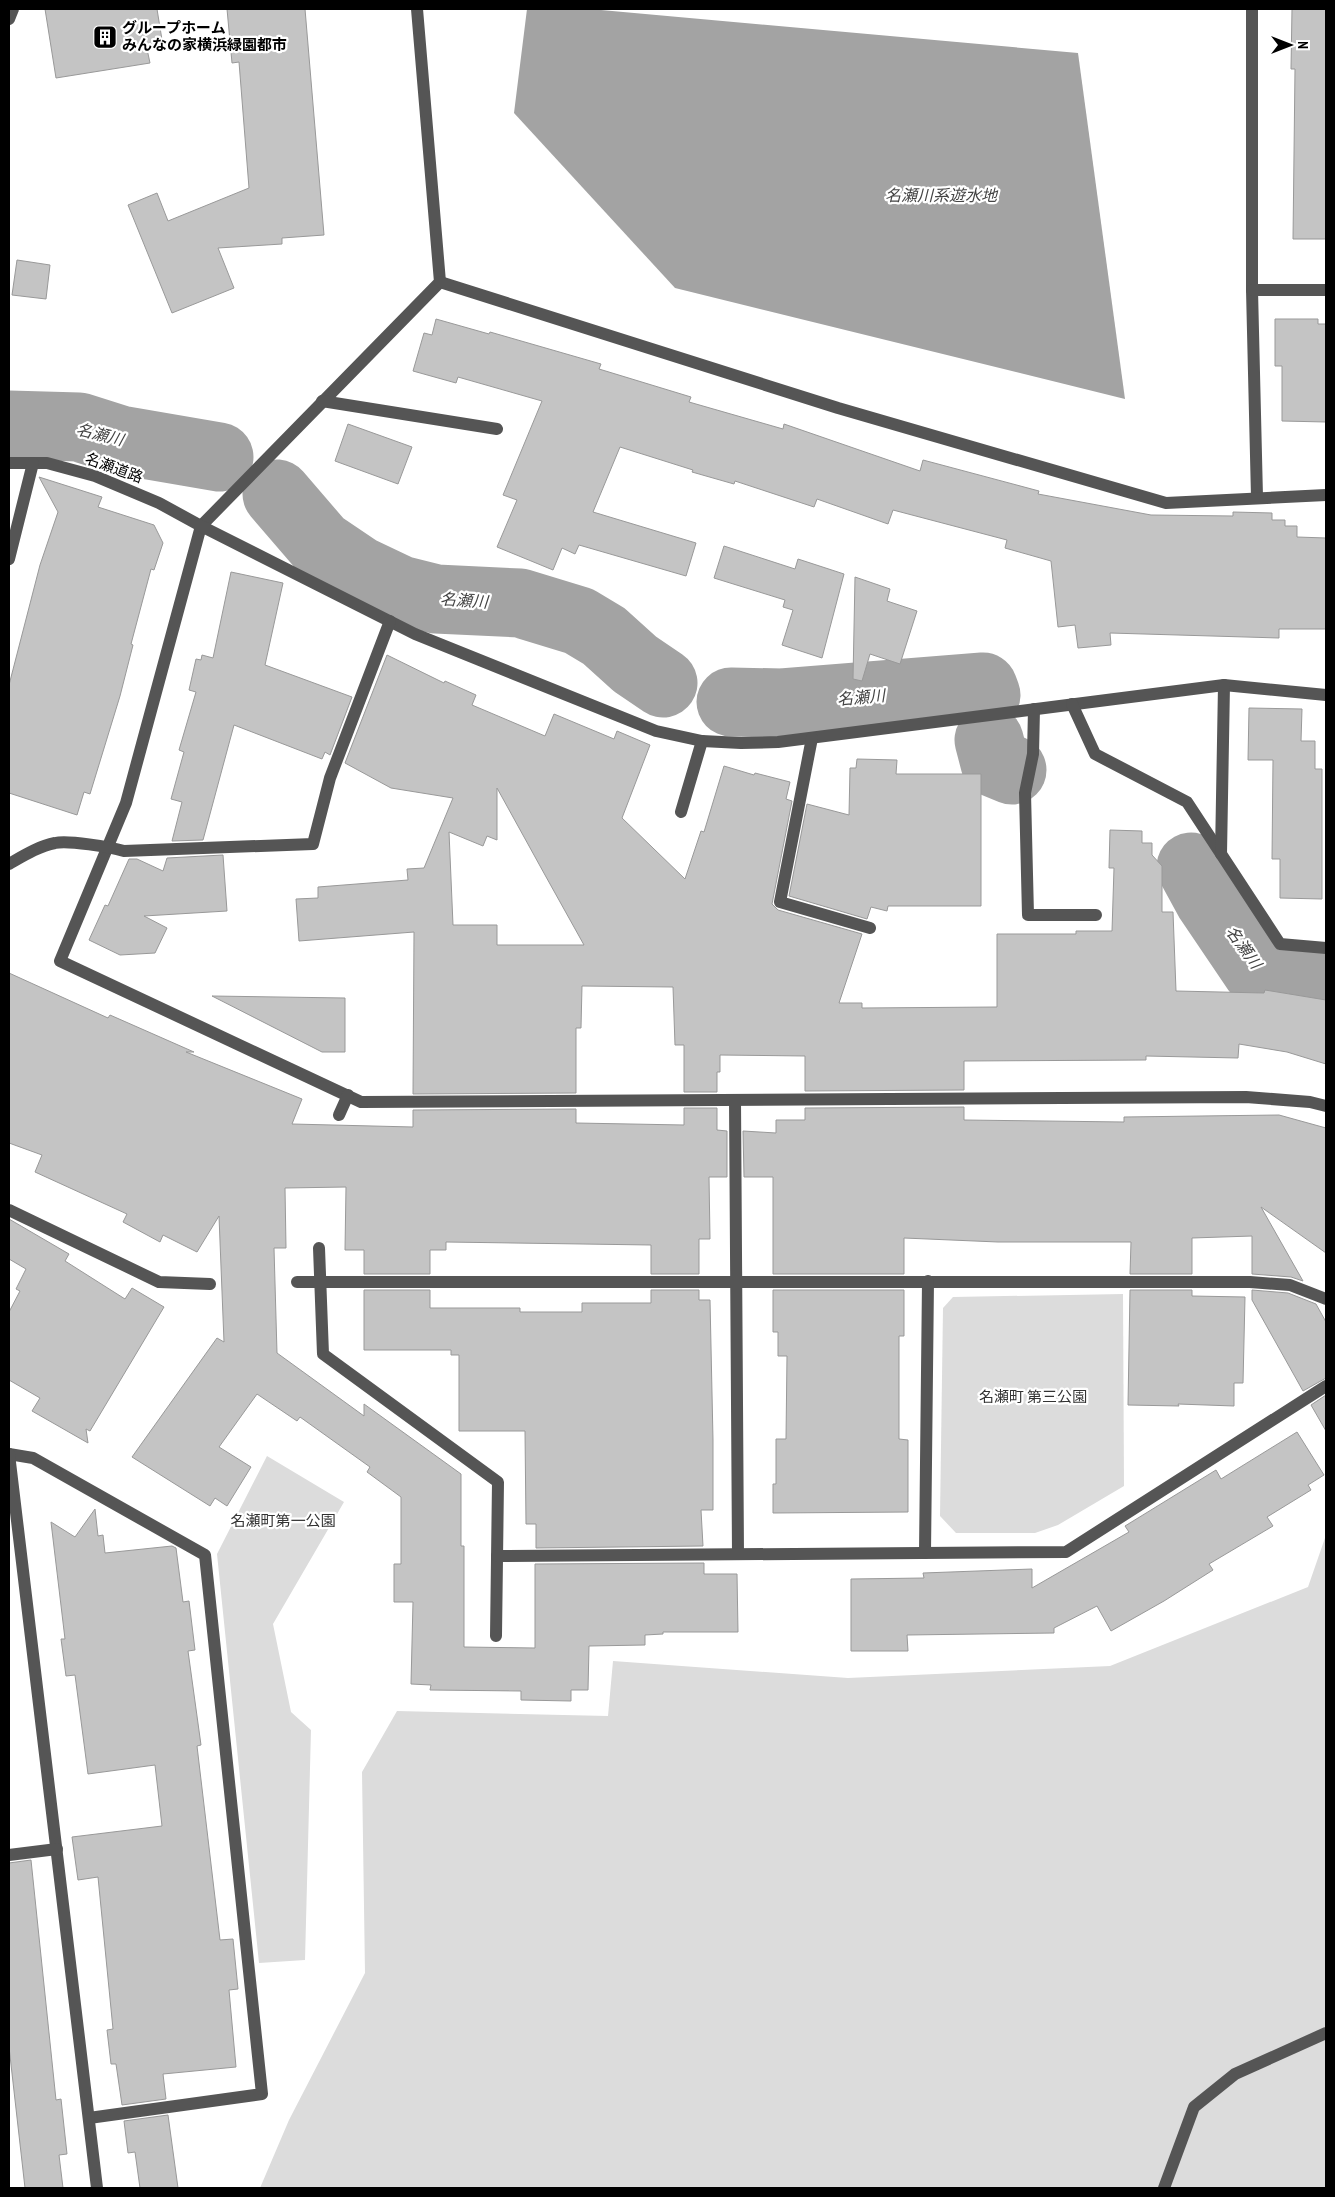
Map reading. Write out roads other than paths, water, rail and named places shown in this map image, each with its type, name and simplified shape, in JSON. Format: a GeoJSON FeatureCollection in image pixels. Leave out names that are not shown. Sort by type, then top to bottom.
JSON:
{"type":"FeatureCollection","features":[{"type":"Feature","properties":{"kind":"street"},"geometry":{"type":"LineString","coordinates":[[9,19],[13,9]]}},
{"type":"Feature","properties":{"kind":"street"},"geometry":{"type":"LineString","coordinates":[[417,9],[440,282],[201,526],[126,803],[60,961],[361,1102],[1246,1097],[1310,1102],[1326,1106]]}},
{"type":"Feature","properties":{"kind":"street"},"geometry":{"type":"LineString","coordinates":[[1252,9],[1252,290],[1257,497]]}},
{"type":"Feature","properties":{"kind":"street"},"geometry":{"type":"LineString","coordinates":[[440,282],[838,408],[1166,503],[1326,494]]}},
{"type":"Feature","properties":{"kind":"street"},"geometry":{"type":"LineString","coordinates":[[1252,290],[1326,290]]}},
{"type":"Feature","properties":{"kind":"street"},"geometry":{"type":"LineString","coordinates":[[322,401],[497,428]]}},
{"type":"Feature","properties":{"kind":"street","name":"名瀬道路"},"geometry":{"type":"LineString","coordinates":[[9,463],[48,463],[94,476],[159,503],[414,634],[656,731],[702,741],[741,744],[778,742],[1224,685],[1326,694]]}},
{"type":"Feature","properties":{"kind":"street"},"geometry":{"type":"LineString","coordinates":[[9,559],[34,463]]}},
{"type":"Feature","properties":{"kind":"street"},"geometry":{"type":"LineString","coordinates":[[9,864],[56,842],[108,846],[124,851],[313,844],[330,778],[390,621]]}},
{"type":"Feature","properties":{"kind":"street"},"geometry":{"type":"LineString","coordinates":[[1220,854],[1224,685]]}},
{"type":"Feature","properties":{"kind":"street"},"geometry":{"type":"LineString","coordinates":[[1072,704],[1094,754],[1187,802],[1280,944],[1326,948]]}},
{"type":"Feature","properties":{"kind":"street"},"geometry":{"type":"LineString","coordinates":[[1034,709],[1034,754],[1025,794],[1028,915],[1096,915]]}},
{"type":"Feature","properties":{"kind":"street"},"geometry":{"type":"LineString","coordinates":[[812,738],[780,902],[870,928]]}},
{"type":"Feature","properties":{"kind":"street"},"geometry":{"type":"LineString","coordinates":[[681,812],[702,741]]}},
{"type":"Feature","properties":{"kind":"street"},"geometry":{"type":"LineString","coordinates":[[340,1115],[348,1095]]}},
{"type":"Feature","properties":{"kind":"street"},"geometry":{"type":"LineString","coordinates":[[735,1100],[738,1554]]}},
{"type":"Feature","properties":{"kind":"street"},"geometry":{"type":"LineString","coordinates":[[9,1210],[159,1282],[210,1284]]}},
{"type":"Feature","properties":{"kind":"street"},"geometry":{"type":"LineString","coordinates":[[319,1248],[323,1354],[498,1482],[496,1636]]}},
{"type":"Feature","properties":{"kind":"street"},"geometry":{"type":"LineString","coordinates":[[925,1553],[928,1281]]}},
{"type":"Feature","properties":{"kind":"street"},"geometry":{"type":"LineString","coordinates":[[297,1282],[1250,1282],[1290,1285],[1326,1299]]}},
{"type":"Feature","properties":{"kind":"street"},"geometry":{"type":"LineString","coordinates":[[497,1556],[1066,1552],[1326,1386]]}},
{"type":"Feature","properties":{"kind":"street"},"geometry":{"type":"LineString","coordinates":[[89,2118],[262,2094],[205,1555],[34,1458],[9,1454],[97,2188]]}},
{"type":"Feature","properties":{"kind":"street"},"geometry":{"type":"LineString","coordinates":[[9,1855],[57,1849]]}},
{"type":"Feature","properties":{"kind":"street"},"geometry":{"type":"LineString","coordinates":[[1164,2188],[1194,2108],[1235,2074],[1326,2033]]}},
{"type":"Feature","properties":{"kind":"water","name":"名瀬川系遊水地"},"geometry":{"type":"Polygon","coordinates":[[[527,9],[590,9],[1078,53],[1125,399],[675,288],[514,113],[527,9]]]}},
{"type":"Feature","properties":{"kind":"waterway","name":"名瀬川"},"geometry":{"type":"LineString","coordinates":[[9,425],[79,427],[120,440],[219,457]]}},
{"type":"Feature","properties":{"kind":"waterway","name":"名瀬川"},"geometry":{"type":"LineString","coordinates":[[277,494],[320,544],[360,571],[400,590],[436,599],[520,603],[579,621],[604,636],[635,664],[663,683]]}},
{"type":"Feature","properties":{"kind":"waterway","name":"名瀬川"},"geometry":{"type":"LineString","coordinates":[[731,702],[782,703],[983,687],[986,695]]}},
{"type":"Feature","properties":{"kind":"waterway","name":"名瀬川"},"geometry":{"type":"LineString","coordinates":[[989,740],[995,763],[1012,770]]}},
{"type":"Feature","properties":{"kind":"waterway","name":"名瀬川"},"geometry":{"type":"LineString","coordinates":[[1191,867],[1209,900],[1257,971],[1326,979]]}},
{"type":"Feature","properties":{"kind":"place","name":"グループホーム みんなの家横浜緑園都市"},"geometry":{"type":"Point","coordinates":[105,37]}},
{"type":"Feature","properties":{"kind":"park label","name":"名瀬町 第三公園"},"geometry":{"type":"Point","coordinates":[1033,1397]}},
{"type":"Feature","properties":{"kind":"park label","name":"名瀬町第一公園"},"geometry":{"type":"Point","coordinates":[283,1521]}}]}
